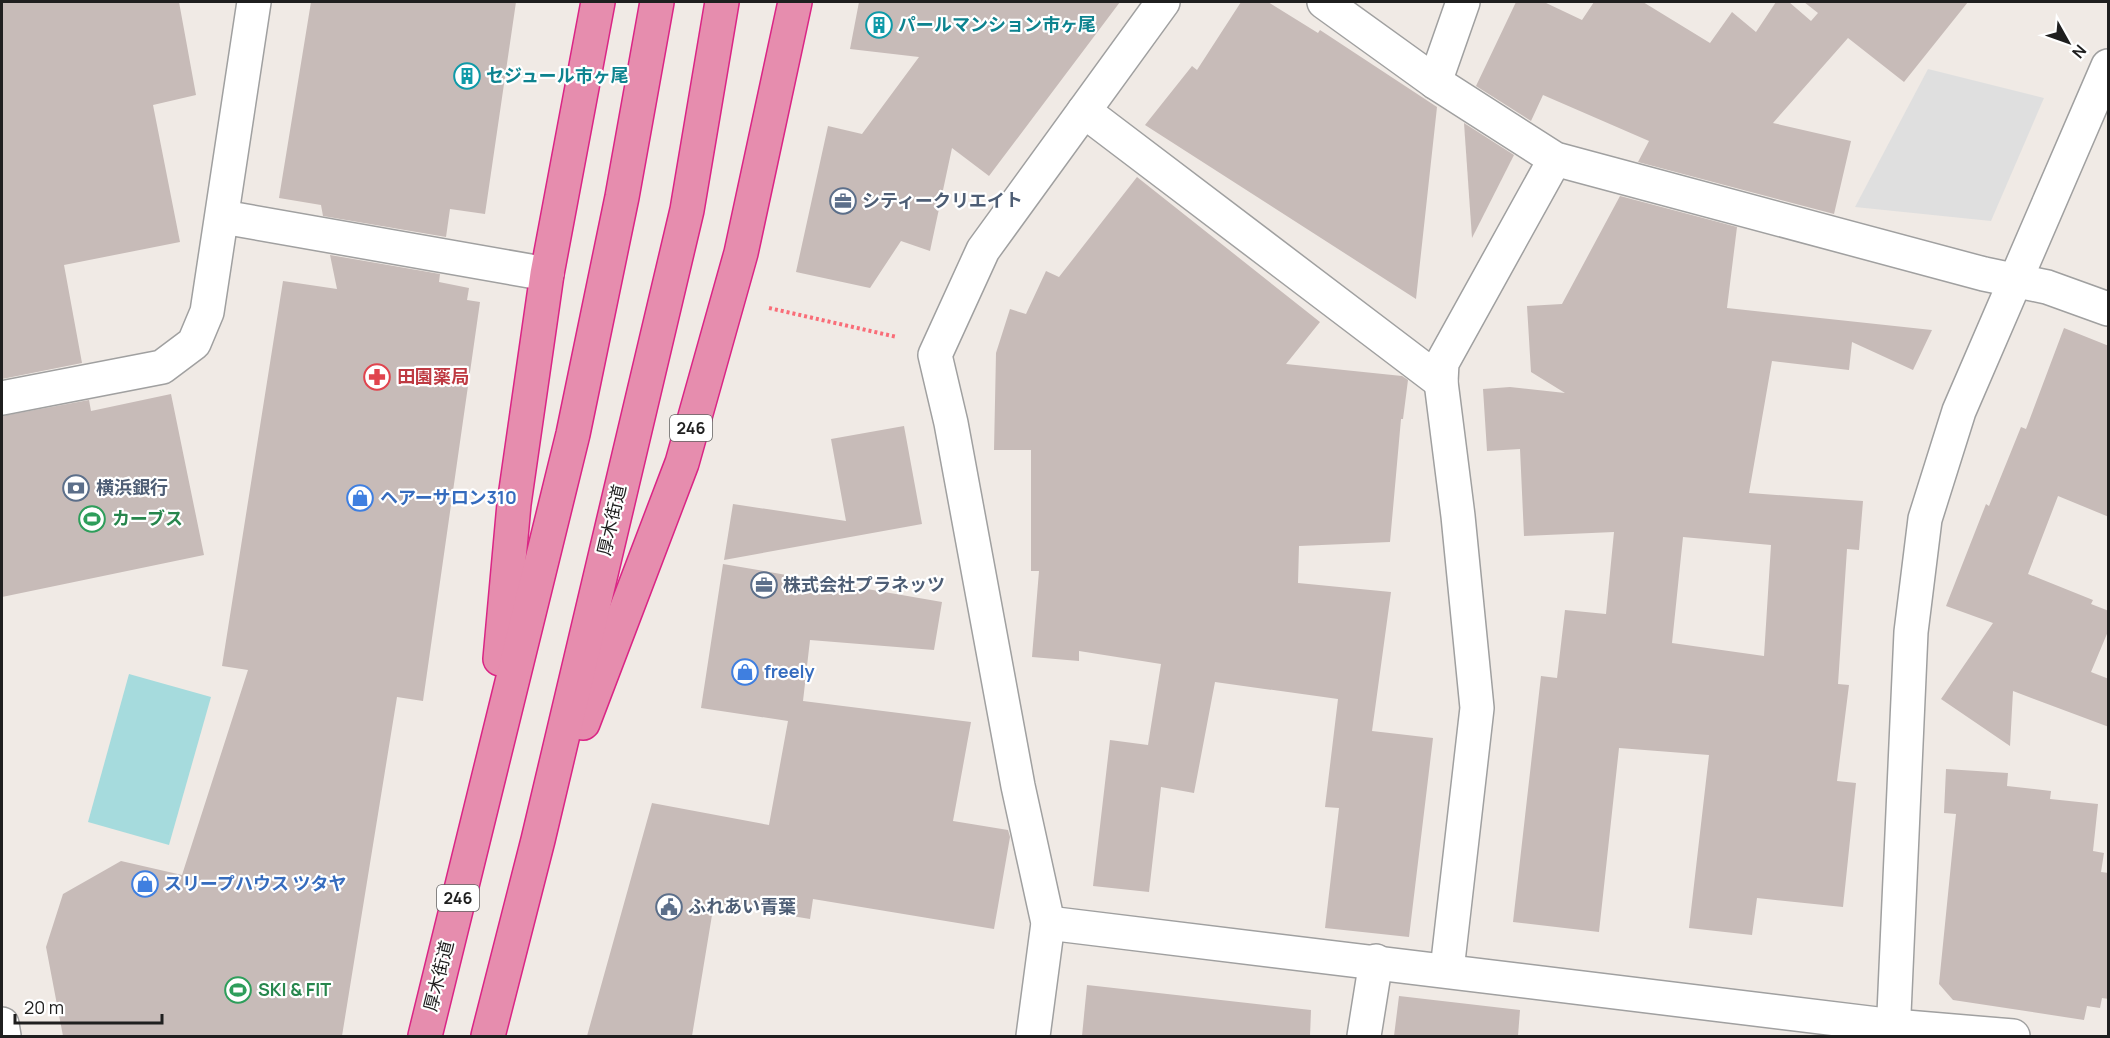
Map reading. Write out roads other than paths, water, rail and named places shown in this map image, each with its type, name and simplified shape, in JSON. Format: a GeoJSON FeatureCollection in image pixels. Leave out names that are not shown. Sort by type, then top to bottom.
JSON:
{"type":"FeatureCollection","features":[{"type":"Feature","properties":{"kind":"highway","name":"246"},"geometry":{"type":"LineString","coordinates":[[491,760],[514,504],[547,274],[598,2]]}},
{"type":"Feature","properties":{"kind":"highway","name":"厚木街道"},"geometry":{"type":"LineString","coordinates":[[425,1036],[491,760],[573,434],[622,198],[657,2]]}},
{"type":"Feature","properties":{"kind":"highway","name":"厚木街道"},"geometry":{"type":"LineString","coordinates":[[489,1036],[538,840],[687,210],[722,2]]}},
{"type":"Feature","properties":{"kind":"highway","name":"246"},"geometry":{"type":"LineString","coordinates":[[538,840],[681,463],[741,253],[795,2]]}},
{"type":"Feature","properties":{"kind":"street"},"geometry":{"type":"LineString","coordinates":[[2,398],[162,367],[194,343],[207,312],[254,2]]}},
{"type":"Feature","properties":{"kind":"street"},"geometry":{"type":"LineString","coordinates":[[1033,1036],[1048,922],[1018,786],[951,423],[935,355],[983,250],[1163,2]]}},
{"type":"Feature","properties":{"kind":"street"},"geometry":{"type":"LineString","coordinates":[[1324,2],[1435,82],[1555,159],[2047,287],[2109,309]]}},
{"type":"Feature","properties":{"kind":"street"},"geometry":{"type":"LineString","coordinates":[[1435,82],[1463,2]]}},
{"type":"Feature","properties":{"kind":"street"},"geometry":{"type":"LineString","coordinates":[[1894,1031],[1911,632],[1925,519],[1959,411],[2109,66]]}},
{"type":"Feature","properties":{"kind":"street"},"geometry":{"type":"LineString","coordinates":[[1084,111],[1441,382]]}},
{"type":"Feature","properties":{"kind":"street"},"geometry":{"type":"LineString","coordinates":[[1447,970],[1477,708],[1458,516],[1441,382],[1442,363],[1555,159]]}},
{"type":"Feature","properties":{"kind":"street"},"geometry":{"type":"LineString","coordinates":[[223,217],[547,274]]}},
{"type":"Feature","properties":{"kind":"street"},"geometry":{"type":"LineString","coordinates":[[1048,922],[1447,970],[1894,1031],[2013,1036]]}},
{"type":"Feature","properties":{"kind":"street"},"geometry":{"type":"LineString","coordinates":[[1364,1036],[1376,962]]}},
{"type":"Feature","properties":{"kind":"street"},"geometry":{"type":"LineString","coordinates":[[2,1024],[4,1036]]}},
{"type":"Feature","properties":{"kind":"water"},"geometry":{"type":"Polygon","coordinates":[[[129,674],[211,697],[169,845],[88,822],[129,674]]]}},
{"type":"Feature","properties":{"kind":"place","name":"パールマンション市ヶ尾"},"geometry":{"type":"Point","coordinates":[879,25]}},
{"type":"Feature","properties":{"kind":"place","name":"セジュール市ヶ尾"},"geometry":{"type":"Point","coordinates":[467,76]}},
{"type":"Feature","properties":{"kind":"place","name":"シティークリエイト"},"geometry":{"type":"Point","coordinates":[843,201]}},
{"type":"Feature","properties":{"kind":"place","name":"田園薬局"},"geometry":{"type":"Point","coordinates":[377,377]}},
{"type":"Feature","properties":{"kind":"place","name":"横浜銀行"},"geometry":{"type":"Point","coordinates":[76,488]}},
{"type":"Feature","properties":{"kind":"place","name":"ヘアーサロン310"},"geometry":{"type":"Point","coordinates":[360,498]}},
{"type":"Feature","properties":{"kind":"place","name":"カーブス"},"geometry":{"type":"Point","coordinates":[92,519]}},
{"type":"Feature","properties":{"kind":"place","name":"株式会社プラネッツ"},"geometry":{"type":"Point","coordinates":[764,585]}},
{"type":"Feature","properties":{"kind":"place","name":"freely"},"geometry":{"type":"Point","coordinates":[745,672]}},
{"type":"Feature","properties":{"kind":"place","name":"スリープハウス ツタヤ"},"geometry":{"type":"Point","coordinates":[145,884]}},
{"type":"Feature","properties":{"kind":"place","name":"ふれあい青葉"},"geometry":{"type":"Point","coordinates":[669,907]}},
{"type":"Feature","properties":{"kind":"place","name":"SKI & FIT"},"geometry":{"type":"Point","coordinates":[238,990]}}]}
